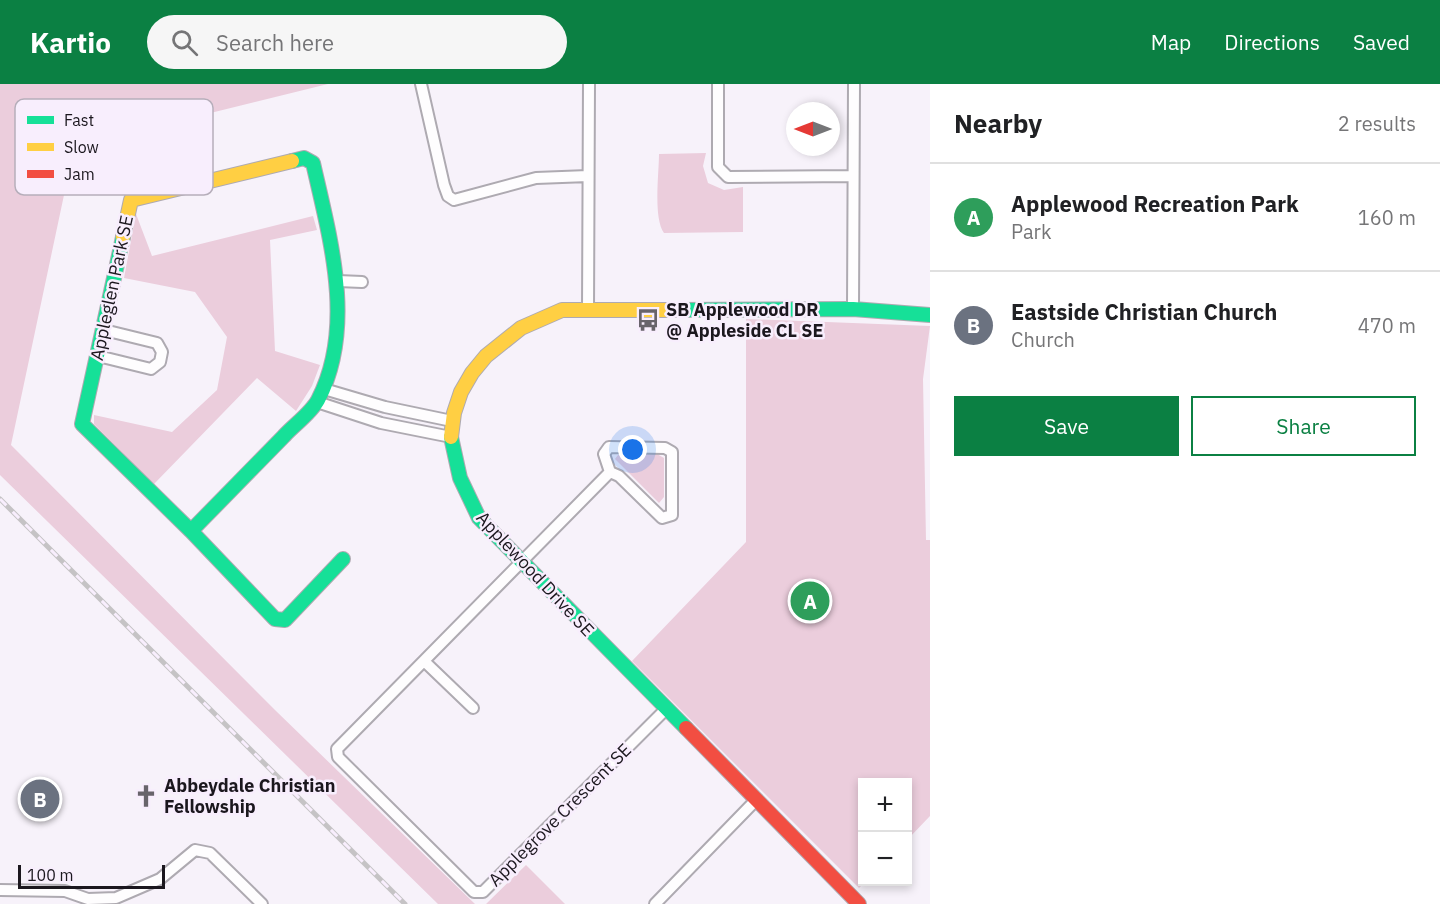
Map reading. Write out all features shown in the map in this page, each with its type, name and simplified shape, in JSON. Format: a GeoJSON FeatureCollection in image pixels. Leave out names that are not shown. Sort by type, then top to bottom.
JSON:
{"type":"FeatureCollection","features":[{"type":"Feature","properties":{"kind":"street"},"geometry":{"type":"LineString","coordinates":[[421,84],[444,185],[448,196],[454,200],[536,178],[588,176]]}},
{"type":"Feature","properties":{"kind":"street"},"geometry":{"type":"LineString","coordinates":[[588,310],[589,84]]}},
{"type":"Feature","properties":{"kind":"street"},"geometry":{"type":"LineString","coordinates":[[718,84],[718,167],[728,177],[854,176]]}},
{"type":"Feature","properties":{"kind":"street"},"geometry":{"type":"LineString","coordinates":[[853,309],[854,84]]}},
{"type":"Feature","properties":{"kind":"street","name":"Appleglen Park SE"},"geometry":{"type":"LineString","coordinates":[[151,195],[130,200],[104,330],[82,424],[191,531],[317,402],[324,389],[334,342],[338,281],[313,163],[304,158],[213,180]]}},
{"type":"Feature","properties":{"kind":"street"},"geometry":{"type":"LineString","coordinates":[[338,281],[362,282]]}},
{"type":"Feature","properties":{"kind":"street","name":"Applewood Drive SE"},"geometry":{"type":"LineString","coordinates":[[859,904],[665,710],[479,518],[465,494],[455,466],[451,437],[452,421],[459,397],[474,370],[493,348],[536,319],[562,310],[853,309],[930,315]]}},
{"type":"Feature","properties":{"kind":"street"},"geometry":{"type":"LineString","coordinates":[[98,356],[151,369],[160,362],[162,352],[157,343],[104,330]]}},
{"type":"Feature","properties":{"kind":"street"},"geometry":{"type":"LineString","coordinates":[[324,389],[385,407],[452,421]]}},
{"type":"Feature","properties":{"kind":"street"},"geometry":{"type":"LineString","coordinates":[[317,402],[381,423],[451,437]]}},
{"type":"Feature","properties":{"kind":"street"},"geometry":{"type":"LineString","coordinates":[[381,423],[385,407]]}},
{"type":"Feature","properties":{"kind":"street"},"geometry":{"type":"LineString","coordinates":[[609,447],[665,448],[672,452],[672,515],[662,518],[620,476],[610,472],[604,453],[609,447]]}},
{"type":"Feature","properties":{"kind":"street","name":"Applegrove Crescent SE"},"geometry":{"type":"LineString","coordinates":[[610,472],[337,749],[338,757],[474,892],[483,892],[665,710]]}},
{"type":"Feature","properties":{"kind":"street"},"geometry":{"type":"LineString","coordinates":[[191,531],[275,619],[285,620],[343,559]]}},
{"type":"Feature","properties":{"kind":"street"},"geometry":{"type":"LineString","coordinates":[[424,661],[473,708]]}},
{"type":"Feature","properties":{"kind":"street"},"geometry":{"type":"LineString","coordinates":[[661,902],[756,800]]}},
{"type":"Feature","properties":{"kind":"street"},"geometry":{"type":"LineString","coordinates":[[0,890],[65,891],[88,899],[117,901],[160,879],[195,850],[210,853],[262,904]]}},
{"type":"Feature","properties":{"kind":"street"},"geometry":{"type":"LineString","coordinates":[[72,904],[88,899]]}},
{"type":"Feature","properties":{"kind":"shaded area"},"geometry":{"type":"Polygon","coordinates":[[[0,84],[328,84],[213,112],[213,99],[15,99],[15,195],[64,195],[11,445],[275,710],[475,904],[438,904],[0,475],[0,84]]]}},
{"type":"Feature","properties":{"kind":"shaded area"},"geometry":{"type":"Polygon","coordinates":[[[706,153],[703,166],[708,183],[724,190],[743,187],[743,232],[664,233],[658,206],[659,154],[706,153]]]}},
{"type":"Feature","properties":{"kind":"shaded area"},"geometry":{"type":"Polygon","coordinates":[[[136,214],[152,256],[313,216],[317,230],[270,240],[275,351],[320,365],[312,386],[296,411],[257,378],[154,484],[94,424],[94,415],[172,432],[217,390],[227,337],[195,292],[124,278],[136,214]]]}},
{"type":"Feature","properties":{"kind":"shaded area"},"geometry":{"type":"Polygon","coordinates":[[[746,319],[930,326],[923,379],[926,540],[930,540],[930,816],[912,835],[912,778],[858,778],[858,886],[861,886],[859,888],[632,661],[746,542],[746,319]]]}},
{"type":"Feature","properties":{"kind":"shaded area"},"geometry":{"type":"Polygon","coordinates":[[[657,454],[664,458],[664,497],[659,503],[615,459],[618,455],[657,454]]]}},
{"type":"Feature","properties":{"kind":"shaded area"},"geometry":{"type":"Polygon","coordinates":[[[526,865],[565,904],[486,904],[526,865]]]}},
{"type":"Feature","properties":{"kind":"railway"},"geometry":{"type":"LineString","coordinates":[[0,499],[405,904]]}},
{"type":"Feature","properties":{"kind":"traffic: fast"},"geometry":{"type":"LineString","coordinates":[[191,531],[311,410],[318,400],[329,372],[336,343],[338,313],[332,252],[313,163],[304,158],[292,161]]}},
{"type":"Feature","properties":{"kind":"traffic: fast"},"geometry":{"type":"LineString","coordinates":[[123,237],[82,424],[191,531],[275,619],[285,620],[343,559]]}},
{"type":"Feature","properties":{"kind":"traffic: fast"},"geometry":{"type":"LineString","coordinates":[[678,310],[853,309],[930,315]]}},
{"type":"Feature","properties":{"kind":"traffic: fast"},"geometry":{"type":"LineString","coordinates":[[451,437],[460,478],[479,518],[686,728]]}},
{"type":"Feature","properties":{"kind":"traffic: slow"},"geometry":{"type":"LineString","coordinates":[[213,180],[292,161]]}},
{"type":"Feature","properties":{"kind":"traffic: slow"},"geometry":{"type":"LineString","coordinates":[[123,237],[131,200],[152,195]]}},
{"type":"Feature","properties":{"kind":"traffic: slow"},"geometry":{"type":"LineString","coordinates":[[451,437],[454,413],[461,392],[472,373],[486,356],[521,328],[562,310],[678,310]]}},
{"type":"Feature","properties":{"kind":"traffic: jam"},"geometry":{"type":"LineString","coordinates":[[686,728],[859,904]]}},
{"type":"Feature","properties":{"kind":"place","name":"SB Applewood DR @ Appleside CL SE"},"geometry":{"type":"Point","coordinates":[648,320]}},
{"type":"Feature","properties":{"kind":"place","name":"Applewood Recreation Park"},"geometry":{"type":"Point","coordinates":[810,601]}},
{"type":"Feature","properties":{"kind":"place","name":"Abbeydale Christian Fellowship"},"geometry":{"type":"Point","coordinates":[146,796]}},
{"type":"Feature","properties":{"kind":"place","name":"Eastside Christian Church"},"geometry":{"type":"Point","coordinates":[40,799]}}]}
